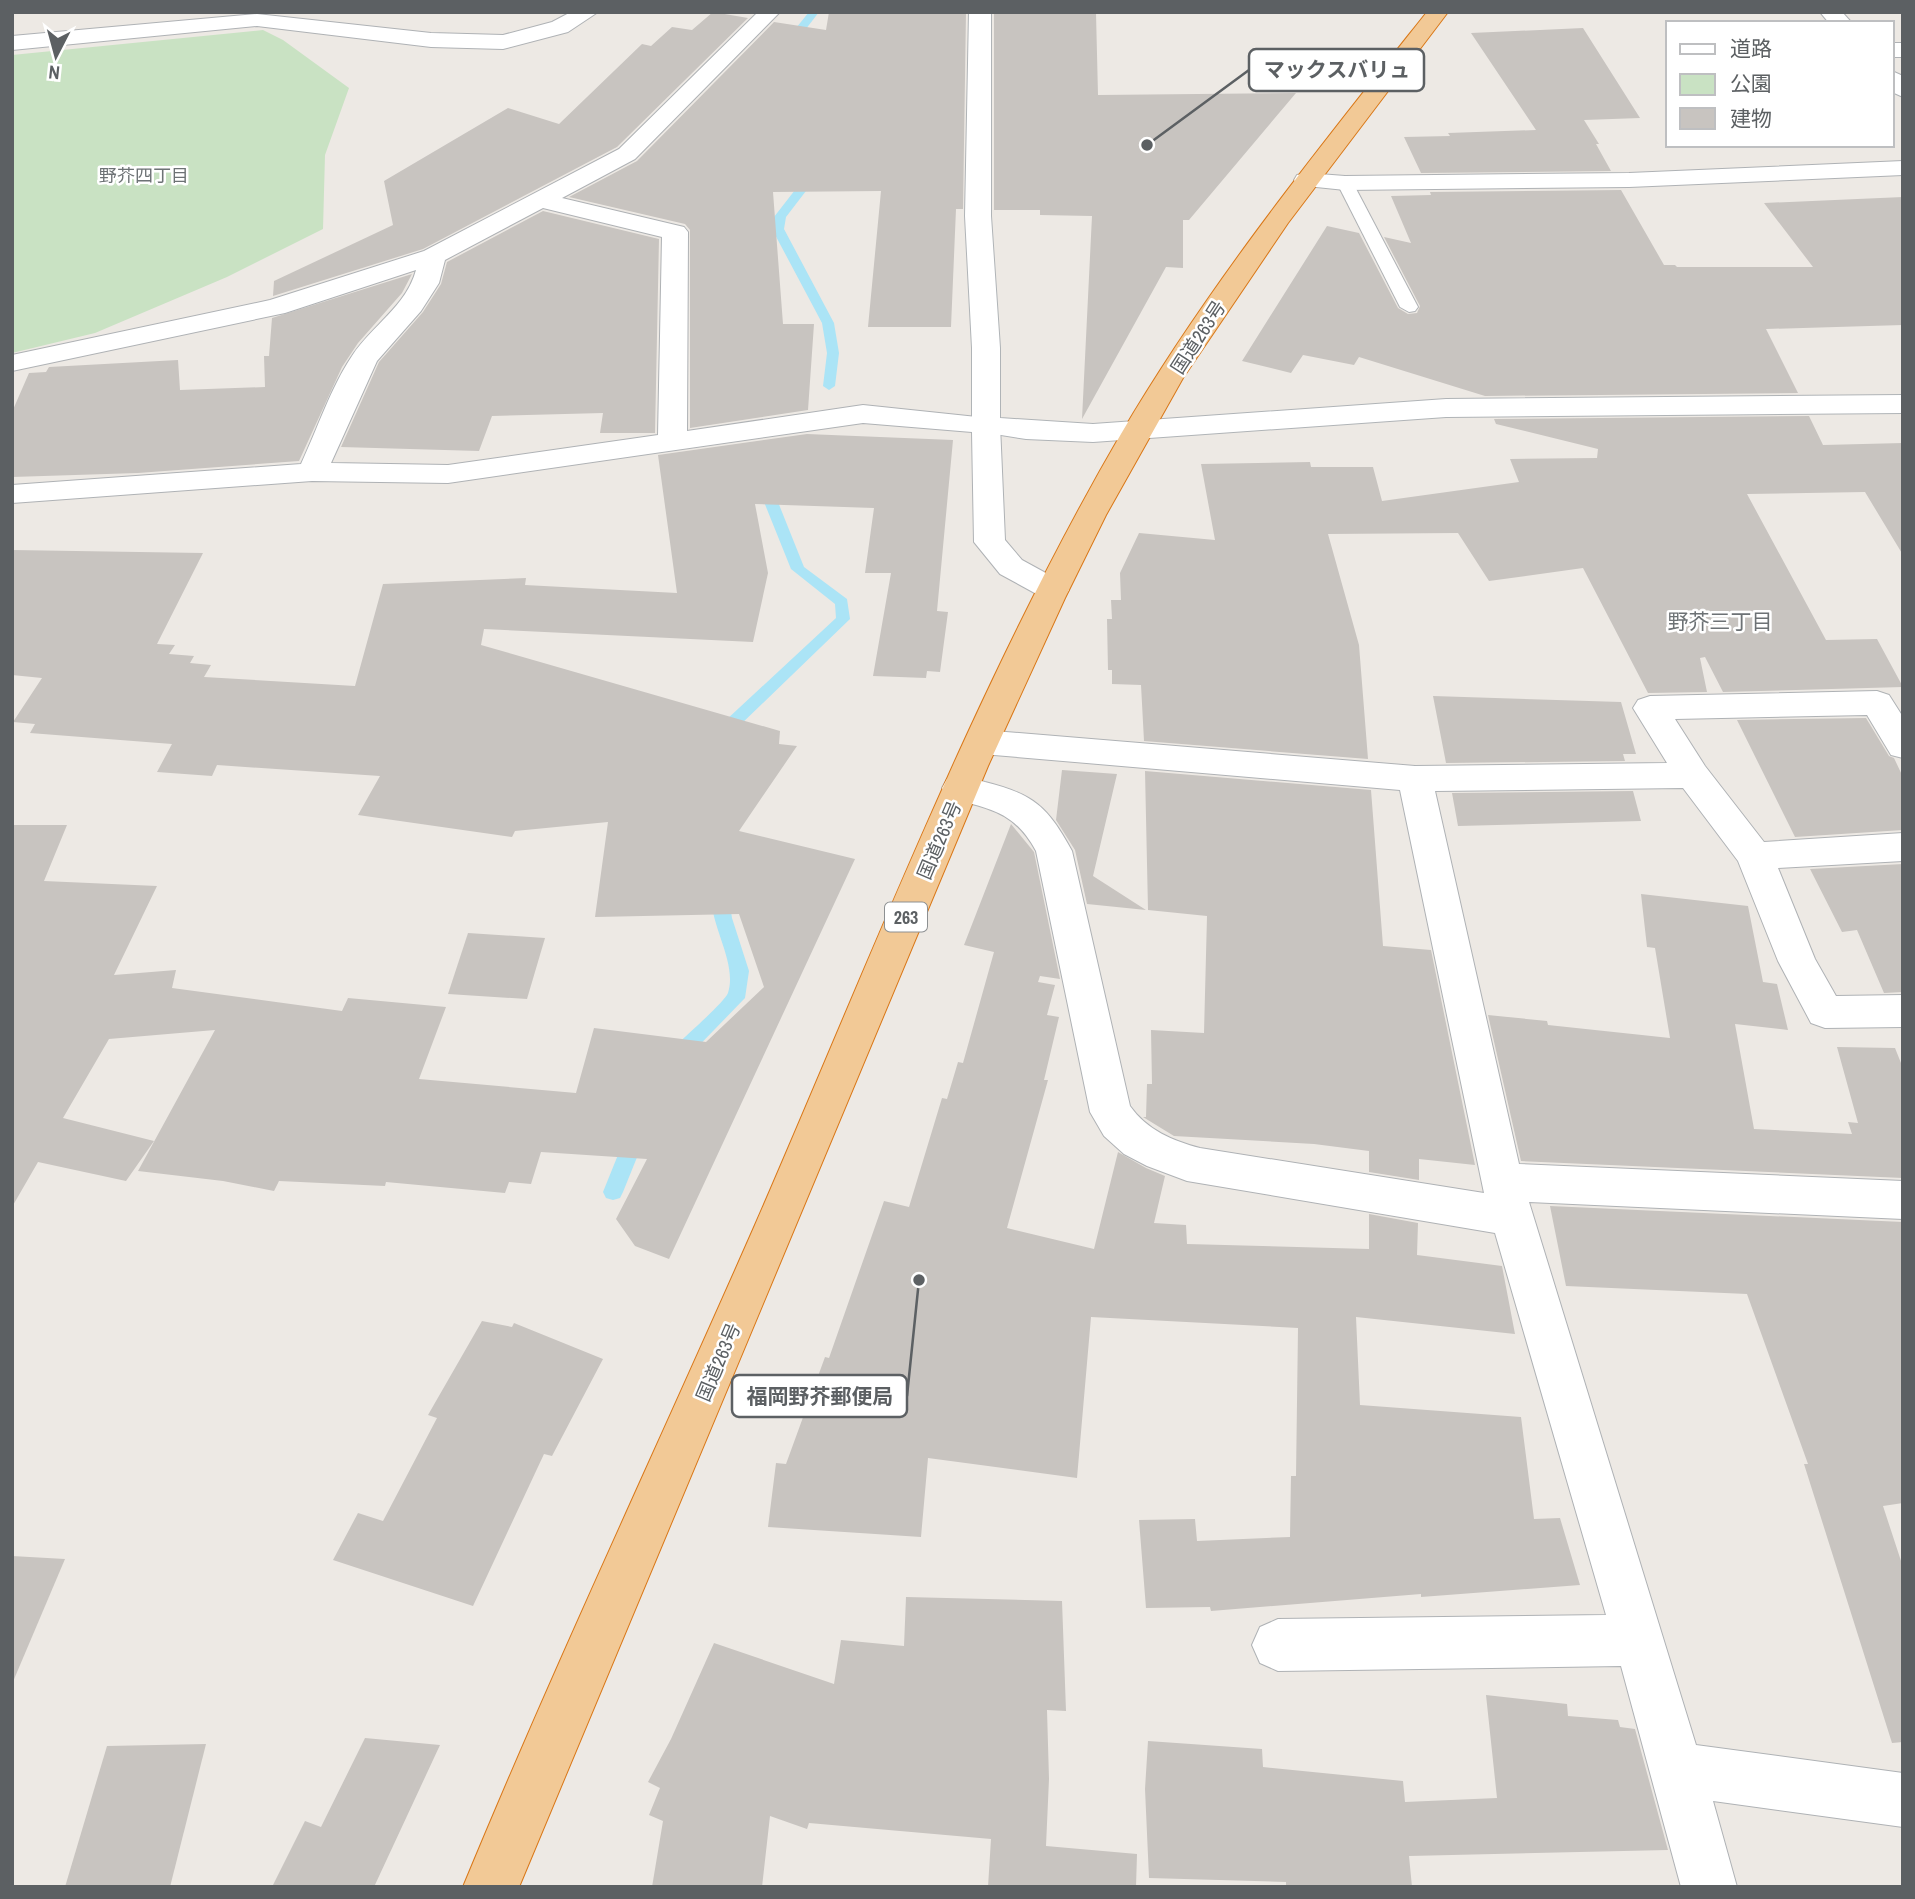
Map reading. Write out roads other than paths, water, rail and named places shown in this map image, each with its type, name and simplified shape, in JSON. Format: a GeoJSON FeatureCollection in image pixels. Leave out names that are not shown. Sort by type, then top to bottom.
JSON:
{"type":"FeatureCollection","features":[{"type":"Feature","properties":{"kind":"highway","name":"国道263号"},"geometry":{"type":"LineString","coordinates":[[491,1887],[726,1344],[960,788],[1054,590],[1139,429],[1254,251],[1306,180],[1438,12]]}},
{"type":"Feature","properties":{"kind":"street"},"geometry":{"type":"LineString","coordinates":[[12,43],[257,20],[431,40],[503,42],[560,27],[588,12]]}},
{"type":"Feature","properties":{"kind":"street"},"geometry":{"type":"LineString","coordinates":[[12,363],[276,307],[433,256],[626,154],[770,12]]}},
{"type":"Feature","properties":{"kind":"street"},"geometry":{"type":"LineString","coordinates":[[979,12],[978,216],[986,348],[990,542],[1011,567],[1054,590]]}},
{"type":"Feature","properties":{"kind":"street"},"geometry":{"type":"LineString","coordinates":[[1306,180],[1345,183],[1629,180],[1903,168]]}},
{"type":"Feature","properties":{"kind":"street"},"geometry":{"type":"LineString","coordinates":[[539,200],[675,232],[672,441]]}},
{"type":"Feature","properties":{"kind":"street"},"geometry":{"type":"LineString","coordinates":[[312,472],[364,358],[408,312],[426,283],[433,256]]}},
{"type":"Feature","properties":{"kind":"street"},"geometry":{"type":"LineString","coordinates":[[12,494],[312,472],[448,474],[863,414],[1026,430],[1080,432],[1446,408],[1903,404]]}},
{"type":"Feature","properties":{"kind":"street"},"geometry":{"type":"LineString","coordinates":[[1903,746],[1877,703],[1650,708],[1693,775],[1754,856],[1797,961],[1825,1012],[1903,1011]]}},
{"type":"Feature","properties":{"kind":"street"},"geometry":{"type":"LineString","coordinates":[[982,742],[1415,779],[1693,775]]}},
{"type":"Feature","properties":{"kind":"street"},"geometry":{"type":"LineString","coordinates":[[1415,779],[1508,1200],[1677,1769],[1709,1887]]}},
{"type":"Feature","properties":{"kind":"street"},"geometry":{"type":"LineString","coordinates":[[960,788],[1020,804],[1034,817],[1045,833],[1054,851],[1111,1112],[1129,1134],[1164,1156],[1200,1166],[1508,1200],[1903,1200]]}},
{"type":"Feature","properties":{"kind":"street"},"geometry":{"type":"LineString","coordinates":[[1754,856],[1903,847]]}},
{"type":"Feature","properties":{"kind":"street"},"geometry":{"type":"LineString","coordinates":[[1278,1645],[1639,1640]]}},
{"type":"Feature","properties":{"kind":"street"},"geometry":{"type":"LineString","coordinates":[[1677,1769],[1903,1800]]}},
{"type":"Feature","properties":{"kind":"lane"},"geometry":{"type":"LineString","coordinates":[[1345,183],[1409,307]]}},
{"type":"Feature","properties":{"kind":"waterway"},"geometry":{"type":"LineString","coordinates":[[788,45],[814,12]]}},
{"type":"Feature","properties":{"kind":"waterway"},"geometry":{"type":"LineString","coordinates":[[813,174],[780,217],[778,229],[828,323],[833,353],[829,386]]}},
{"type":"Feature","properties":{"kind":"waterway"},"geometry":{"type":"LineString","coordinates":[[724,738],[731,725],[843,619],[842,602],[798,569],[763,482]]}},
{"type":"Feature","properties":{"kind":"waterway"},"geometry":{"type":"LineString","coordinates":[[677,1056],[736,998],[740,971],[723,918],[721,891]]}},
{"type":"Feature","properties":{"kind":"waterway"},"geometry":{"type":"LineString","coordinates":[[613,1192],[636,1135]]}},
{"type":"Feature","properties":{"kind":"place","name":"マックスバリュ"},"geometry":{"type":"Point","coordinates":[1147,145]}},
{"type":"Feature","properties":{"kind":"place","name":"福岡野芥郵便局"},"geometry":{"type":"Point","coordinates":[919,1280]}},
{"type":"Feature","properties":{"kind":"district","name":"野芥四丁目"},"geometry":{"type":"Point","coordinates":[144,175]}},
{"type":"Feature","properties":{"kind":"district","name":"野芥三丁目"},"geometry":{"type":"Point","coordinates":[1720,621]}}]}
